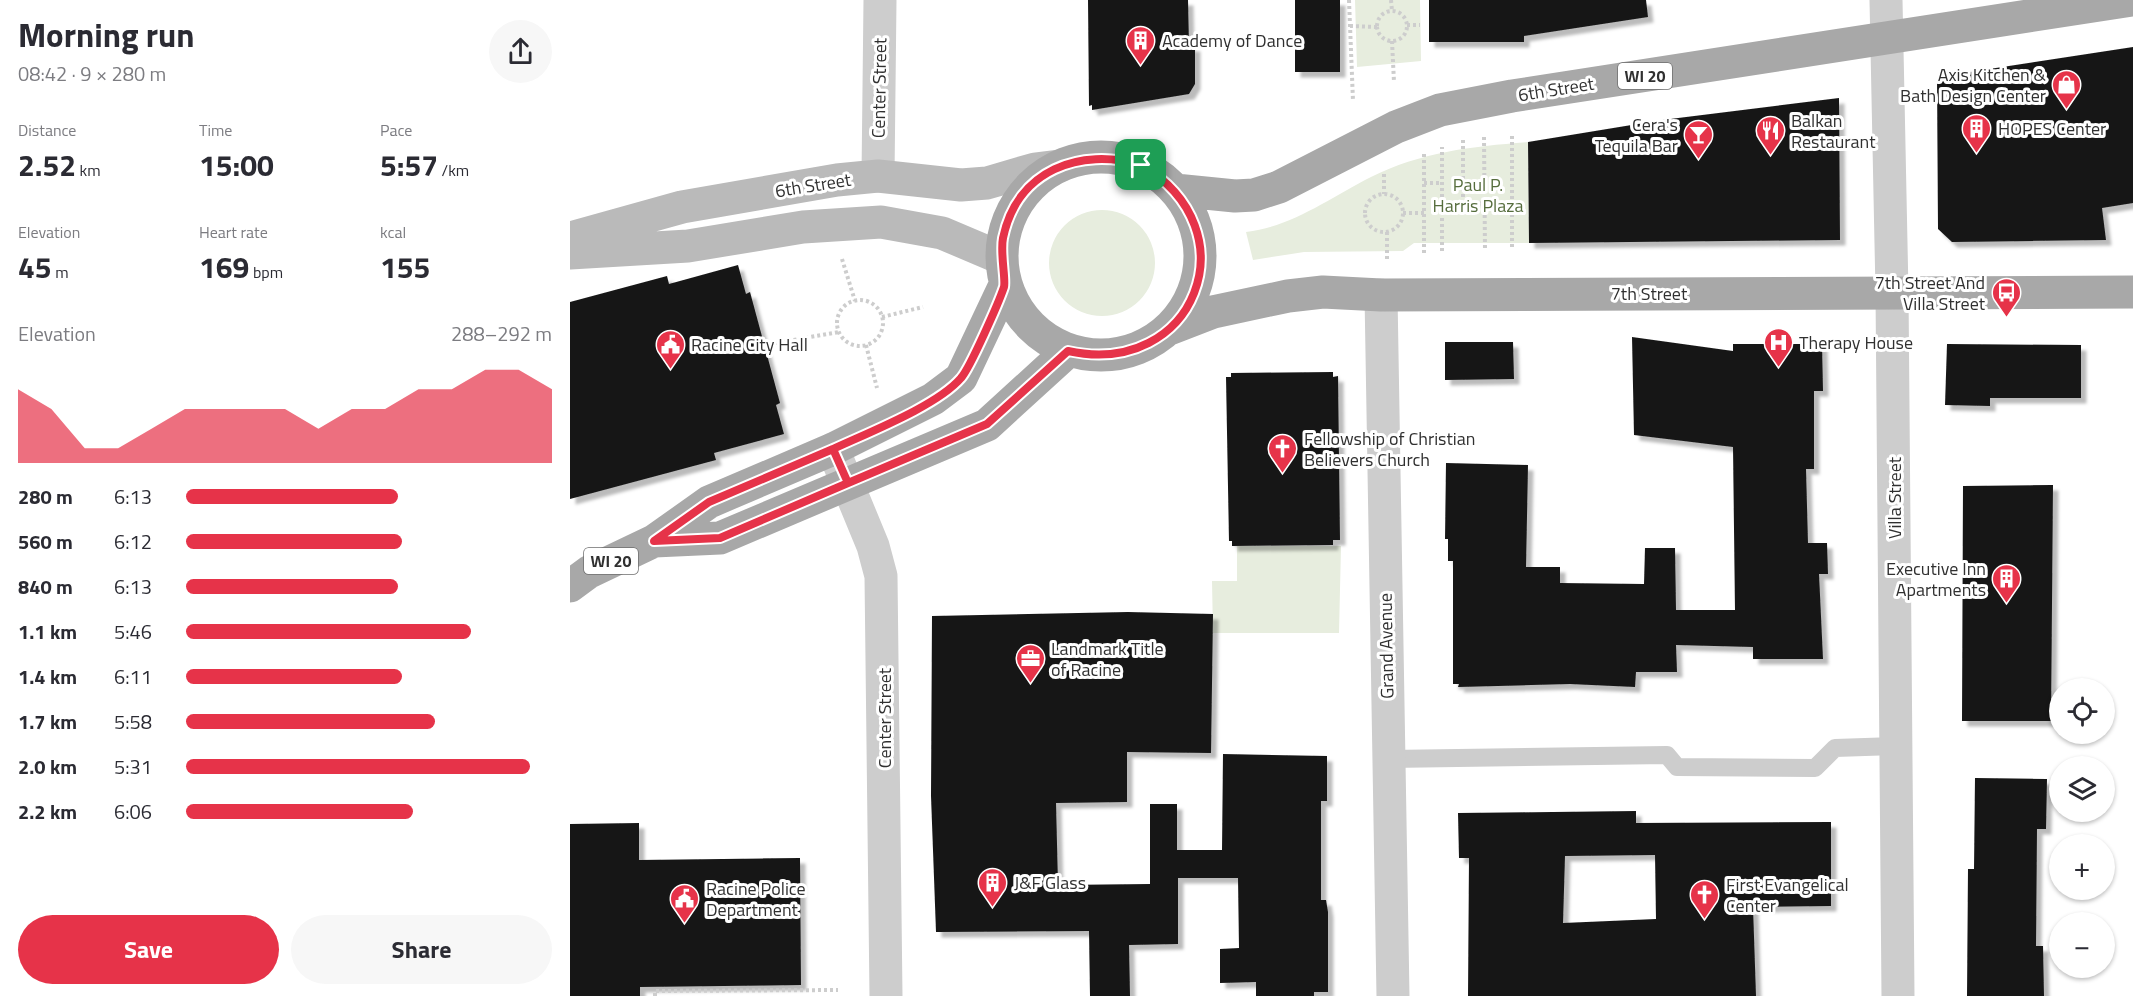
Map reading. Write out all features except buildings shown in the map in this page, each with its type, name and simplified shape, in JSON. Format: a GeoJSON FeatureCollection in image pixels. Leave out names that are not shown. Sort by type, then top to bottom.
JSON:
{"type":"FeatureCollection","features":[{"type":"Feature","properties":{"kind":"main road","name":"6th Street"},"geometry":{"type":"LineString","coordinates":[[1175,190],[1235,196],[1254,195],[1279,187],[1376,137],[1440,110],[1512,96],[2131,0]]}},
{"type":"Feature","properties":{"kind":"main road","name":"WI 20"},"geometry":{"type":"LineString","coordinates":[[570,586],[589,572],[654,541],[709,502],[833,449],[933,399],[961,378],[1003,272],[1008,221],[1028,189],[1059,166],[1079,159],[1121,159],[1141,165],[1160,176],[1175,190]]}},
{"type":"Feature","properties":{"kind":"main road"},"geometry":{"type":"LineString","coordinates":[[1003,272],[1014,306],[1029,325],[1047,340],[1068,351],[1090,355],[1112,355],[1140,348],[1169,329],[1187,308],[1195,291],[1200,269],[1201,248],[1197,227],[1188,207],[1175,190]]}},
{"type":"Feature","properties":{"kind":"main road","name":"7th Street"},"geometry":{"type":"LineString","coordinates":[[1169,329],[1213,312],[1288,296],[1323,292],[1381,295],[2133,292]]}},
{"type":"Feature","properties":{"kind":"main road","name":"WI 20"},"geometry":{"type":"LineString","coordinates":[[654,541],[720,538],[987,424],[1068,351]]}},
{"type":"Feature","properties":{"kind":"street","name":"Center Street"},"geometry":{"type":"LineString","coordinates":[[878,176],[880,0]]}},
{"type":"Feature","properties":{"kind":"street","name":"Villa Street"},"geometry":{"type":"LineString","coordinates":[[1886,0],[1892,292],[1898,996]]}},
{"type":"Feature","properties":{"kind":"street","name":"6th Street"},"geometry":{"type":"LineString","coordinates":[[570,238],[682,207],[837,180],[878,176],[961,185],[987,183],[1035,169],[1059,166]]}},
{"type":"Feature","properties":{"kind":"street"},"geometry":{"type":"LineString","coordinates":[[570,253],[688,246],[803,227],[881,222],[942,233],[1003,272]]}},
{"type":"Feature","properties":{"kind":"street","name":"Grand Avenue"},"geometry":{"type":"LineString","coordinates":[[1381,295],[1393,996]]}},
{"type":"Feature","properties":{"kind":"street","name":"Center Street"},"geometry":{"type":"LineString","coordinates":[[833,449],[873,546],[880,576],[886,996]]}},
{"type":"Feature","properties":{"kind":"lane"},"geometry":{"type":"LineString","coordinates":[[1389,759],[1667,754],[1677,767],[1815,768],[1834,748],[1895,746]]}},
{"type":"Feature","properties":{"kind":"path"},"geometry":{"type":"LineString","coordinates":[[1349,0],[1353,101]]}},
{"type":"Feature","properties":{"kind":"path"},"geometry":{"type":"LineString","coordinates":[[1391,0],[1392,11]]}},
{"type":"Feature","properties":{"kind":"path"},"geometry":{"type":"LineString","coordinates":[[1392,11],[1404,17],[1407,25],[1405,35],[1392,41],[1383,39],[1377,27],[1383,14],[1392,11]]}},
{"type":"Feature","properties":{"kind":"path"},"geometry":{"type":"LineString","coordinates":[[1407,25],[1420,25]]}},
{"type":"Feature","properties":{"kind":"path"},"geometry":{"type":"LineString","coordinates":[[1350,26],[1377,27]]}},
{"type":"Feature","properties":{"kind":"path"},"geometry":{"type":"LineString","coordinates":[[1392,41],[1394,82]]}},
{"type":"Feature","properties":{"kind":"path"},"geometry":{"type":"LineString","coordinates":[[1484,136],[1485,250]]}},
{"type":"Feature","properties":{"kind":"path"},"geometry":{"type":"LineString","coordinates":[[1512,136],[1512,250]]}},
{"type":"Feature","properties":{"kind":"path"},"geometry":{"type":"LineString","coordinates":[[1463,139],[1463,204]]}},
{"type":"Feature","properties":{"kind":"path"},"geometry":{"type":"LineString","coordinates":[[1442,143],[1442,251]]}},
{"type":"Feature","properties":{"kind":"path"},"geometry":{"type":"LineString","coordinates":[[1424,147],[1424,253]]}},
{"type":"Feature","properties":{"kind":"path"},"geometry":{"type":"LineString","coordinates":[[1384,173],[1384,194]]}},
{"type":"Feature","properties":{"kind":"path"},"geometry":{"type":"LineString","coordinates":[[1424,183],[1442,183]]}},
{"type":"Feature","properties":{"kind":"path"},"geometry":{"type":"LineString","coordinates":[[1384,194],[1395,198],[1403,213],[1398,226],[1387,232],[1374,230],[1369,226],[1365,213],[1368,202],[1384,194]]}},
{"type":"Feature","properties":{"kind":"path"},"geometry":{"type":"LineString","coordinates":[[1442,203],[1512,204]]}},
{"type":"Feature","properties":{"kind":"path"},"geometry":{"type":"LineString","coordinates":[[1403,213],[1424,213]]}},
{"type":"Feature","properties":{"kind":"path"},"geometry":{"type":"LineString","coordinates":[[1387,232],[1387,260]]}},
{"type":"Feature","properties":{"kind":"path"},"geometry":{"type":"LineString","coordinates":[[842,257],[855,301]]}},
{"type":"Feature","properties":{"kind":"path"},"geometry":{"type":"LineString","coordinates":[[855,301],[871,303],[882,316],[882,329],[879,336],[866,345],[852,344],[839,332],[839,314],[849,303],[855,301]]}},
{"type":"Feature","properties":{"kind":"path"},"geometry":{"type":"LineString","coordinates":[[882,316],[924,307]]}},
{"type":"Feature","properties":{"kind":"path"},"geometry":{"type":"LineString","coordinates":[[764,345],[839,332]]}},
{"type":"Feature","properties":{"kind":"path"},"geometry":{"type":"LineString","coordinates":[[866,345],[880,398]]}},
{"type":"Feature","properties":{"kind":"path"},"geometry":{"type":"LineString","coordinates":[[655,996],[655,991],[838,990]]}},
{"type":"Feature","properties":{"kind":"green space"},"geometry":{"type":"Polygon","coordinates":[[[1355,0],[1420,0],[1421,61],[1357,67],[1355,0]]]}},
{"type":"Feature","properties":{"kind":"green space","name":"Paul P. Harris Plaza"},"geometry":{"type":"Polygon","coordinates":[[[1528,142],[1529,243],[1414,243],[1403,251],[1304,252],[1253,260],[1246,232],[1280,224],[1296,217],[1390,168],[1448,152],[1528,142]]]}},
{"type":"Feature","properties":{"kind":"green space"},"geometry":{"type":"Polygon","coordinates":[[[1102,210],[1122,214],[1139,226],[1151,243],[1155,263],[1151,283],[1139,300],[1122,312],[1102,316],[1082,312],[1065,300],[1053,283],[1049,263],[1053,243],[1065,226],[1082,214],[1102,210]]]}},
{"type":"Feature","properties":{"kind":"green space"},"geometry":{"type":"Polygon","coordinates":[[[1237,546],[1341,546],[1339,633],[1213,633],[1212,581],[1237,581],[1237,546]]]}},
{"type":"Feature","properties":{"kind":"place","name":"Academy of Dance"},"geometry":{"type":"Point","coordinates":[1141,66]}},
{"type":"Feature","properties":{"kind":"place","name":"Axis Kitchen & Bath Design Center"},"geometry":{"type":"Point","coordinates":[2067,110]}},
{"type":"Feature","properties":{"kind":"place","name":"HOPES Center"},"geometry":{"type":"Point","coordinates":[1977,154]}},
{"type":"Feature","properties":{"kind":"place","name":"Balkan Restaurant"},"geometry":{"type":"Point","coordinates":[1770,156]}},
{"type":"Feature","properties":{"kind":"place","name":"Cera's Tequila Bar"},"geometry":{"type":"Point","coordinates":[1699,160]}},
{"type":"Feature","properties":{"kind":"place","name":"7th Street And Villa Street"},"geometry":{"type":"Point","coordinates":[2006,318]}},
{"type":"Feature","properties":{"kind":"place","name":"Therapy House"},"geometry":{"type":"Point","coordinates":[1778,368]}},
{"type":"Feature","properties":{"kind":"place","name":"Racine City Hall"},"geometry":{"type":"Point","coordinates":[670,370]}},
{"type":"Feature","properties":{"kind":"place","name":"Fellowship of Christian Believers Church"},"geometry":{"type":"Point","coordinates":[1283,474]}},
{"type":"Feature","properties":{"kind":"place","name":"Executive Inn Apartments"},"geometry":{"type":"Point","coordinates":[2007,604]}},
{"type":"Feature","properties":{"kind":"place","name":"Landmark Title of Racine"},"geometry":{"type":"Point","coordinates":[1030,684]}},
{"type":"Feature","properties":{"kind":"place","name":"J&F Glass"},"geometry":{"type":"Point","coordinates":[993,908]}},
{"type":"Feature","properties":{"kind":"place","name":"First Evangelical Center"},"geometry":{"type":"Point","coordinates":[1705,920]}},
{"type":"Feature","properties":{"kind":"place","name":"Racine Police Department"},"geometry":{"type":"Point","coordinates":[685,924]}},
{"type":"Feature","properties":{"kind":"route"},"geometry":{"type":"LineString","coordinates":[[1141,165],[1121,159],[1100,157],[1079,159],[1059,166],[1042,176],[1028,189],[1008,221],[1003,239],[1001,258],[1005,285],[961,378],[933,399],[833,449],[848,483],[720,538],[654,541],[709,502],[833,449],[848,483],[987,424],[1012,404],[1052,363],[1068,351],[1090,355],[1112,355],[1140,348],[1162,335],[1187,308],[1195,291],[1200,269],[1201,248],[1197,227],[1188,207],[1160,176],[1141,165]]}}]}
